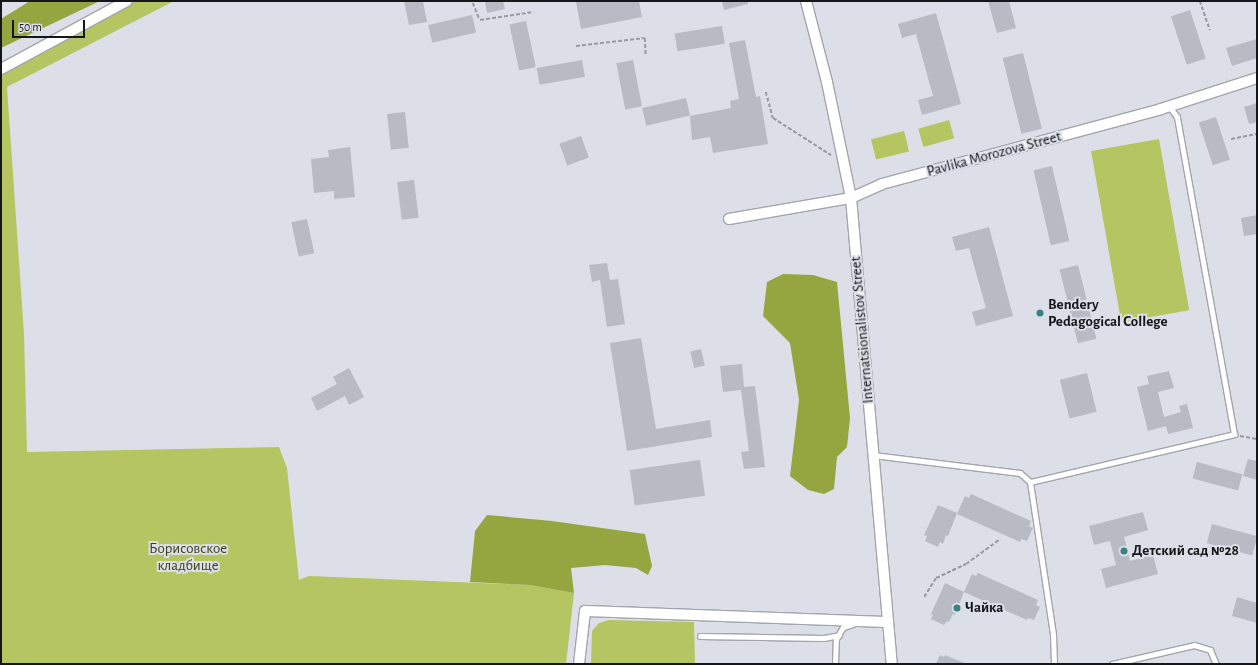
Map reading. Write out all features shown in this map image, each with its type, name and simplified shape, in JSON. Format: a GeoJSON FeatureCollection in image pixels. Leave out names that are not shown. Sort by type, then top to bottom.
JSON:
{"type":"FeatureCollection","features":[{"type":"Feature","properties":{"kind":"street"},"geometry":{"type":"LineString","coordinates":[[1,69],[127,1]]}},
{"type":"Feature","properties":{"kind":"street","name":"Internatsionalistov Street"},"geometry":{"type":"LineString","coordinates":[[806,1],[827,82],[851,198],[892,664]]}},
{"type":"Feature","properties":{"kind":"street","name":"Pavlika Morozova Street"},"geometry":{"type":"LineString","coordinates":[[729,219],[851,198],[882,184],[1169,106],[1257,78]]}},
{"type":"Feature","properties":{"kind":"street"},"geometry":{"type":"LineString","coordinates":[[579,664],[585,611],[888,622]]}},
{"type":"Feature","properties":{"kind":"lane"},"geometry":{"type":"LineString","coordinates":[[1030,482],[1234,434],[1177,117],[1169,106]]}},
{"type":"Feature","properties":{"kind":"lane"},"geometry":{"type":"LineString","coordinates":[[873,455],[1020,473],[1030,482],[1053,634],[1054,664]]}},
{"type":"Feature","properties":{"kind":"lane"},"geometry":{"type":"LineString","coordinates":[[835,664],[834,652],[843,627],[860,621]]}},
{"type":"Feature","properties":{"kind":"lane"},"geometry":{"type":"LineString","coordinates":[[700,636],[824,638],[839,635]]}},
{"type":"Feature","properties":{"kind":"lane"},"geometry":{"type":"LineString","coordinates":[[1112,664],[1194,645],[1210,650],[1216,664]]}},
{"type":"Feature","properties":{"kind":"path"},"geometry":{"type":"LineString","coordinates":[[1200,1],[1210,30]]}},
{"type":"Feature","properties":{"kind":"path"},"geometry":{"type":"LineString","coordinates":[[472,3],[480,20],[533,12]]}},
{"type":"Feature","properties":{"kind":"path"},"geometry":{"type":"LineString","coordinates":[[576,46],[645,38],[646,56]]}},
{"type":"Feature","properties":{"kind":"path"},"geometry":{"type":"LineString","coordinates":[[766,92],[772,118],[843,163]]}},
{"type":"Feature","properties":{"kind":"path"},"geometry":{"type":"LineString","coordinates":[[1231,139],[1257,134]]}},
{"type":"Feature","properties":{"kind":"path"},"geometry":{"type":"LineString","coordinates":[[1234,434],[1257,439]]}},
{"type":"Feature","properties":{"kind":"path"},"geometry":{"type":"LineString","coordinates":[[924,597],[936,578],[966,564],[1000,539]]}},
{"type":"Feature","properties":{"kind":"green space"},"geometry":{"type":"Polygon","coordinates":[[[30,1],[100,1],[1,48],[1,19],[30,1]]]}},
{"type":"Feature","properties":{"kind":"green space","name":"Борисовское кладбище"},"geometry":{"type":"Polygon","coordinates":[[[136,1],[174,1],[7,87],[24,334],[27,452],[279,447],[287,468],[299,580],[309,576],[530,585],[574,593],[566,664],[1,664],[1,69],[136,1]]]}},
{"type":"Feature","properties":{"kind":"green space"},"geometry":{"type":"Polygon","coordinates":[[[949,120],[954,138],[923,147],[918,129],[949,120]]]}},
{"type":"Feature","properties":{"kind":"green space"},"geometry":{"type":"Polygon","coordinates":[[[904,131],[909,151],[876,160],[871,139],[904,131]]]}},
{"type":"Feature","properties":{"kind":"green space"},"geometry":{"type":"Polygon","coordinates":[[[1159,139],[1189,310],[1121,322],[1091,151],[1159,139]]]}},
{"type":"Feature","properties":{"kind":"green space"},"geometry":{"type":"Polygon","coordinates":[[[783,274],[813,275],[837,282],[850,418],[847,447],[837,457],[834,489],[824,494],[808,490],[790,476],[799,400],[790,343],[763,316],[767,282],[783,274]]]}},
{"type":"Feature","properties":{"kind":"green space"},"geometry":{"type":"Polygon","coordinates":[[[487,515],[552,521],[645,534],[652,566],[648,575],[636,568],[605,565],[571,568],[574,593],[530,585],[470,582],[475,531],[487,515]]]}},
{"type":"Feature","properties":{"kind":"green space"},"geometry":{"type":"Polygon","coordinates":[[[609,620],[694,622],[695,664],[591,664],[592,631],[599,623],[609,620]]]}},
{"type":"Feature","properties":{"kind":"building"},"geometry":{"type":"Polygon","coordinates":[[[404,1],[423,1],[427,22],[409,25],[404,1]]]}},
{"type":"Feature","properties":{"kind":"building"},"geometry":{"type":"Polygon","coordinates":[[[485,1],[503,1],[505,9],[487,13],[485,1]]]}},
{"type":"Feature","properties":{"kind":"building"},"geometry":{"type":"Polygon","coordinates":[[[639,1],[642,17],[581,29],[576,2],[639,1]]]}},
{"type":"Feature","properties":{"kind":"building"},"geometry":{"type":"Polygon","coordinates":[[[722,1],[748,1],[748,4],[724,10],[722,1]]]}},
{"type":"Feature","properties":{"kind":"building"},"geometry":{"type":"Polygon","coordinates":[[[988,1],[1009,1],[1016,28],[997,33],[988,1]]]}},
{"type":"Feature","properties":{"kind":"building"},"geometry":{"type":"Polygon","coordinates":[[[1190,10],[1206,59],[1187,65],[1171,16],[1190,10]]]}},
{"type":"Feature","properties":{"kind":"building"},"geometry":{"type":"Polygon","coordinates":[[[936,13],[961,104],[922,115],[918,100],[933,96],[916,34],[902,38],[898,24],[936,13]]]}},
{"type":"Feature","properties":{"kind":"building"},"geometry":{"type":"Polygon","coordinates":[[[472,15],[476,33],[432,43],[428,25],[472,15]]]}},
{"type":"Feature","properties":{"kind":"building"},"geometry":{"type":"Polygon","coordinates":[[[526,21],[536,67],[519,71],[509,25],[526,21]]]}},
{"type":"Feature","properties":{"kind":"building"},"geometry":{"type":"Polygon","coordinates":[[[722,26],[725,44],[677,51],[675,34],[722,26]]]}},
{"type":"Feature","properties":{"kind":"building"},"geometry":{"type":"Polygon","coordinates":[[[1257,39],[1257,58],[1232,66],[1226,48],[1257,39]]]}},
{"type":"Feature","properties":{"kind":"building"},"geometry":{"type":"Polygon","coordinates":[[[745,40],[756,97],[760,96],[768,144],[713,153],[710,137],[692,140],[690,116],[731,108],[730,101],[739,99],[729,43],[745,40]]]}},
{"type":"Feature","properties":{"kind":"building"},"geometry":{"type":"Polygon","coordinates":[[[1023,53],[1042,129],[1021,134],[1003,58],[1023,53]]]}},
{"type":"Feature","properties":{"kind":"building"},"geometry":{"type":"Polygon","coordinates":[[[582,60],[585,77],[540,85],[537,68],[582,60]]]}},
{"type":"Feature","properties":{"kind":"building"},"geometry":{"type":"Polygon","coordinates":[[[633,60],[642,106],[625,109],[616,63],[633,60]]]}},
{"type":"Feature","properties":{"kind":"building"},"geometry":{"type":"Polygon","coordinates":[[[686,98],[690,116],[646,126],[642,108],[686,98]]]}},
{"type":"Feature","properties":{"kind":"building"},"geometry":{"type":"Polygon","coordinates":[[[1257,103],[1257,122],[1249,124],[1244,107],[1257,103]]]}},
{"type":"Feature","properties":{"kind":"building"},"geometry":{"type":"Polygon","coordinates":[[[405,112],[409,148],[391,150],[387,114],[405,112]]]}},
{"type":"Feature","properties":{"kind":"building"},"geometry":{"type":"Polygon","coordinates":[[[1216,117],[1230,160],[1213,165],[1199,123],[1216,117]]]}},
{"type":"Feature","properties":{"kind":"building"},"geometry":{"type":"Polygon","coordinates":[[[581,136],[589,158],[567,165],[559,144],[581,136]]]}},
{"type":"Feature","properties":{"kind":"building"},"geometry":{"type":"Polygon","coordinates":[[[350,147],[355,197],[334,199],[334,191],[314,193],[311,159],[329,157],[328,150],[350,147]]]}},
{"type":"Feature","properties":{"kind":"building"},"geometry":{"type":"Polygon","coordinates":[[[1052,166],[1069,241],[1051,245],[1033,170],[1052,166]]]}},
{"type":"Feature","properties":{"kind":"building"},"geometry":{"type":"Polygon","coordinates":[[[414,180],[419,218],[402,220],[397,182],[414,180]]]}},
{"type":"Feature","properties":{"kind":"building"},"geometry":{"type":"Polygon","coordinates":[[[1257,215],[1257,234],[1244,236],[1241,218],[1257,215]]]}},
{"type":"Feature","properties":{"kind":"building"},"geometry":{"type":"Polygon","coordinates":[[[307,219],[314,253],[299,257],[291,222],[307,219]]]}},
{"type":"Feature","properties":{"kind":"building"},"geometry":{"type":"Polygon","coordinates":[[[989,227],[1013,316],[976,326],[972,312],[986,308],[969,248],[956,251],[952,237],[989,227]]]}},
{"type":"Feature","properties":{"kind":"building"},"geometry":{"type":"Polygon","coordinates":[[[607,263],[610,280],[618,279],[625,324],[607,327],[600,280],[592,282],[589,265],[607,263]]]}},
{"type":"Feature","properties":{"kind":"building"},"geometry":{"type":"Polygon","coordinates":[[[1078,265],[1096,339],[1078,343],[1060,270],[1078,265]]]}},
{"type":"Feature","properties":{"kind":"building"},"geometry":{"type":"Polygon","coordinates":[[[641,338],[656,429],[710,420],[712,437],[627,451],[610,343],[641,338]]]}},
{"type":"Feature","properties":{"kind":"building"},"geometry":{"type":"Polygon","coordinates":[[[701,349],[705,366],[694,368],[690,351],[701,349]]]}},
{"type":"Feature","properties":{"kind":"building"},"geometry":{"type":"Polygon","coordinates":[[[742,364],[744,387],[755,386],[765,467],[744,469],[741,452],[749,451],[741,390],[723,392],[720,366],[742,364]]]}},
{"type":"Feature","properties":{"kind":"building"},"geometry":{"type":"Polygon","coordinates":[[[349,368],[364,397],[349,405],[345,396],[317,411],[311,398],[337,384],[333,377],[349,368]]]}},
{"type":"Feature","properties":{"kind":"building"},"geometry":{"type":"Polygon","coordinates":[[[1169,371],[1174,388],[1158,392],[1164,417],[1181,412],[1179,406],[1187,404],[1193,428],[1168,434],[1166,426],[1148,431],[1137,387],[1149,384],[1147,376],[1169,371]]]}},
{"type":"Feature","properties":{"kind":"building"},"geometry":{"type":"Polygon","coordinates":[[[1087,373],[1097,412],[1070,419],[1060,380],[1087,373]]]}},
{"type":"Feature","properties":{"kind":"building"},"geometry":{"type":"Polygon","coordinates":[[[1248,459],[1257,461],[1257,480],[1243,476],[1248,459]]]}},
{"type":"Feature","properties":{"kind":"building"},"geometry":{"type":"Polygon","coordinates":[[[700,460],[705,496],[635,506],[630,470],[700,460]]]}},
{"type":"Feature","properties":{"kind":"building"},"geometry":{"type":"Polygon","coordinates":[[[1197,462],[1242,474],[1238,491],[1193,478],[1197,462]]]}},
{"type":"Feature","properties":{"kind":"building"},"geometry":{"type":"Polygon","coordinates":[[[971,494],[1031,521],[1029,526],[1033,528],[1027,541],[1021,539],[1020,542],[957,514],[965,496],[969,498],[971,494]]]}},
{"type":"Feature","properties":{"kind":"building"},"geometry":{"type":"Polygon","coordinates":[[[938,505],[957,513],[948,536],[946,535],[943,544],[940,542],[938,547],[925,541],[927,536],[924,535],[938,505]]]}},
{"type":"Feature","properties":{"kind":"building"},"geometry":{"type":"Polygon","coordinates":[[[1143,512],[1148,530],[1124,537],[1130,561],[1153,555],[1158,574],[1106,588],[1101,569],[1116,565],[1110,541],[1094,545],[1089,526],[1143,512]]]}},
{"type":"Feature","properties":{"kind":"building"},"geometry":{"type":"Polygon","coordinates":[[[1212,524],[1257,536],[1252,555],[1207,543],[1212,524]]]}},
{"type":"Feature","properties":{"kind":"building"},"geometry":{"type":"Polygon","coordinates":[[[978,573],[1038,600],[1036,605],[1040,607],[1034,620],[1028,618],[1027,620],[964,592],[972,574],[976,576],[978,573]]]}},
{"type":"Feature","properties":{"kind":"building"},"geometry":{"type":"Polygon","coordinates":[[[945,583],[964,592],[955,615],[953,614],[949,622],[947,621],[944,625],[931,619],[933,615],[931,614],[945,583]]]}},
{"type":"Feature","properties":{"kind":"building"},"geometry":{"type":"Polygon","coordinates":[[[1237,597],[1257,603],[1257,623],[1232,616],[1237,597]]]}},
{"type":"Feature","properties":{"kind":"building"},"geometry":{"type":"Polygon","coordinates":[[[940,655],[944,657],[945,655],[967,664],[936,664],[940,655]]]}},
{"type":"Feature","properties":{"kind":"place","name":"Bendery Pedagogical College"},"geometry":{"type":"Point","coordinates":[1040,313]}},
{"type":"Feature","properties":{"kind":"place","name":"Детский сад №28"},"geometry":{"type":"Point","coordinates":[1124,551]}},
{"type":"Feature","properties":{"kind":"place","name":"Чайка"},"geometry":{"type":"Point","coordinates":[957,608]}}]}
